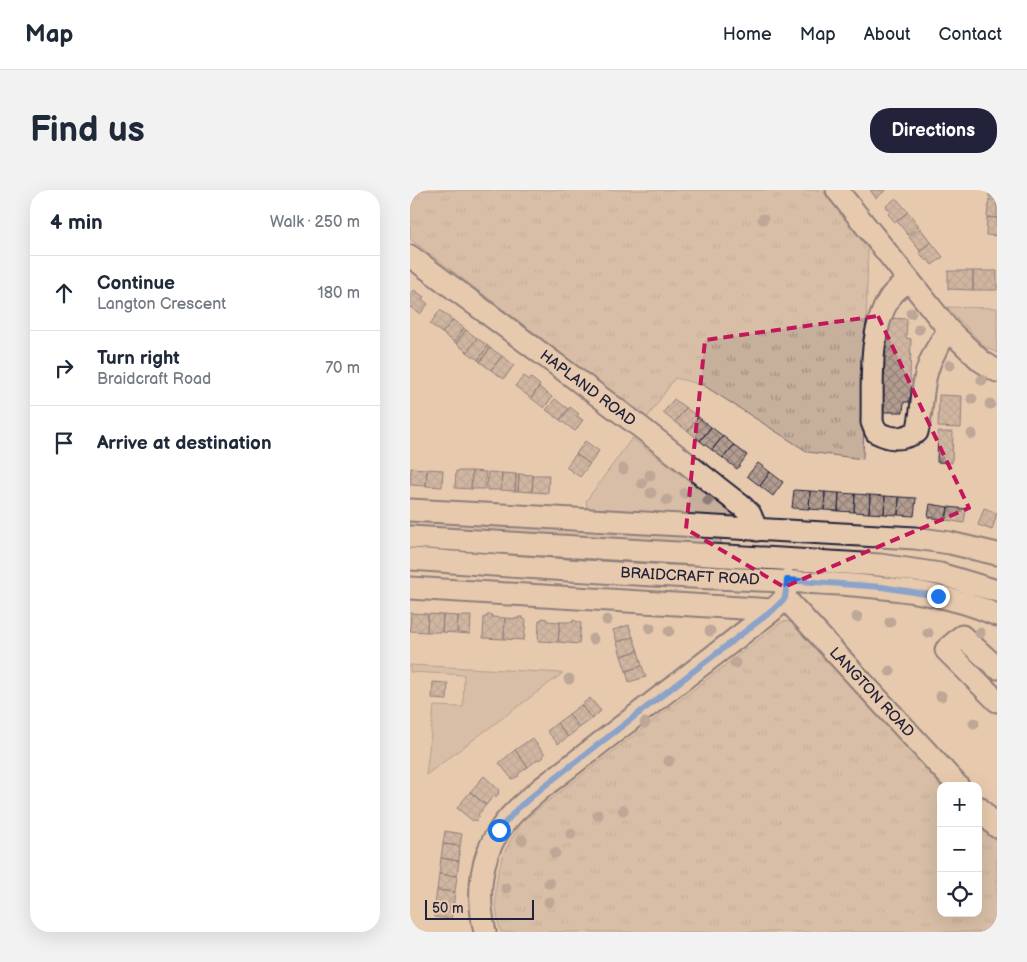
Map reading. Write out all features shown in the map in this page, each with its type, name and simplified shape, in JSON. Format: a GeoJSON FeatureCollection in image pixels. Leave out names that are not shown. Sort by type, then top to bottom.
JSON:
{"type":"FeatureCollection","features":[{"type":"Feature","properties":{"kind":"street"},"geometry":{"type":"LineString","coordinates":[[836,190],[908,281],[950,330],[981,361],[997,371]]}},
{"type":"Feature","properties":{"kind":"street","name":"HAPLAND ROAD"},"geometry":{"type":"LineString","coordinates":[[410,256],[639,426],[742,507],[750,514],[756,530]]}},
{"type":"Feature","properties":{"kind":"street"},"geometry":{"type":"LineString","coordinates":[[908,281],[889,298],[874,338],[872,422],[876,432],[887,438],[906,438],[917,432],[921,419],[926,371],[941,340],[950,330]]}},
{"type":"Feature","properties":{"kind":"street"},"geometry":{"type":"LineString","coordinates":[[410,510],[915,538],[950,543],[997,554]]}},
{"type":"Feature","properties":{"kind":"street","name":"BRAIDCRAFT ROAD"},"geometry":{"type":"LineString","coordinates":[[410,537],[718,554],[902,567],[965,580],[997,591]]}},
{"type":"Feature","properties":{"kind":"street"},"geometry":{"type":"LineString","coordinates":[[716,578],[718,554]]}},
{"type":"Feature","properties":{"kind":"street","name":"BRAIDCRAFT ROAD"},"geometry":{"type":"LineString","coordinates":[[410,559],[716,578],[781,596]]}},
{"type":"Feature","properties":{"kind":"street"},"geometry":{"type":"LineString","coordinates":[[861,586],[862,564]]}},
{"type":"Feature","properties":{"kind":"street","name":"BRAIDCRAFT ROAD"},"geometry":{"type":"LineString","coordinates":[[410,588],[781,596],[861,586],[938,596],[997,616]]}},
{"type":"Feature","properties":{"kind":"street"},"geometry":{"type":"LineString","coordinates":[[485,932],[481,916],[480,893],[483,870],[489,850],[499,830],[517,809],[781,596]]}},
{"type":"Feature","properties":{"kind":"street","name":"LANGTON ROAD"},"geometry":{"type":"LineString","coordinates":[[781,596],[954,782]]}},
{"type":"Feature","properties":{"kind":"street"},"geometry":{"type":"LineString","coordinates":[[997,668],[962,636],[946,650],[997,701]]}},
{"type":"Feature","properties":{"kind":"street"},"geometry":{"type":"LineString","coordinates":[[982,811],[997,827]]}},
{"type":"Feature","properties":{"kind":"highlighted area"},"geometry":{"type":"Polygon","coordinates":[[[878,316],[969,508],[784,587],[686,529],[705,340],[878,316]]]}},
{"type":"Feature","properties":{"kind":"green space"},"geometry":{"type":"Polygon","coordinates":[[[410,190],[822,190],[868,248],[863,459],[808,452],[703,385],[675,378],[647,418],[410,239],[410,190]]]}},
{"type":"Feature","properties":{"kind":"green space"},"geometry":{"type":"Polygon","coordinates":[[[947,307],[997,308],[997,353],[984,346],[947,307]]]}},
{"type":"Feature","properties":{"kind":"green space"},"geometry":{"type":"Polygon","coordinates":[[[632,438],[734,515],[734,517],[587,508],[586,501],[632,438]]]}},
{"type":"Feature","properties":{"kind":"green space"},"geometry":{"type":"Polygon","coordinates":[[[410,515],[721,534],[721,548],[410,530],[410,515]]]}},
{"type":"Feature","properties":{"kind":"green space"},"geometry":{"type":"Polygon","coordinates":[[[784,621],[794,625],[943,782],[937,782],[937,917],[982,917],[982,823],[997,838],[997,932],[501,932],[496,905],[497,878],[505,852],[524,821],[784,621]]]}},
{"type":"Feature","properties":{"kind":"green space"},"geometry":{"type":"Polygon","coordinates":[[[410,665],[563,673],[426,775],[434,706],[463,707],[464,675],[410,672],[410,665]]]}},
{"type":"Feature","properties":{"kind":"building"},"geometry":{"type":"Polygon","coordinates":[[[870,190],[886,190],[876,198],[870,190]]]}},
{"type":"Feature","properties":{"kind":"building"},"geometry":{"type":"Polygon","coordinates":[[[989,190],[997,190],[997,197],[989,197],[989,190]]]}},
{"type":"Feature","properties":{"kind":"building"},"geometry":{"type":"Polygon","coordinates":[[[896,198],[908,212],[895,222],[888,214],[890,212],[886,206],[896,198]]]}},
{"type":"Feature","properties":{"kind":"building"},"geometry":{"type":"Polygon","coordinates":[[[989,199],[997,200],[997,218],[987,217],[989,199]]]}},
{"type":"Feature","properties":{"kind":"building"},"geometry":{"type":"Polygon","coordinates":[[[908,212],[919,226],[908,235],[897,221],[908,212]]]}},
{"type":"Feature","properties":{"kind":"building"},"geometry":{"type":"Polygon","coordinates":[[[987,217],[997,218],[997,236],[986,235],[987,217]]]}},
{"type":"Feature","properties":{"kind":"building"},"geometry":{"type":"Polygon","coordinates":[[[920,228],[931,242],[920,251],[909,237],[920,228]]]}},
{"type":"Feature","properties":{"kind":"building"},"geometry":{"type":"Polygon","coordinates":[[[931,242],[943,257],[932,265],[919,252],[931,242]]]}},
{"type":"Feature","properties":{"kind":"building"},"geometry":{"type":"Polygon","coordinates":[[[948,271],[973,271],[973,290],[948,289],[948,271]]]}},
{"type":"Feature","properties":{"kind":"building"},"geometry":{"type":"Polygon","coordinates":[[[973,271],[997,271],[997,290],[973,290],[973,271]]]}},
{"type":"Feature","properties":{"kind":"building"},"geometry":{"type":"Polygon","coordinates":[[[414,290],[424,297],[422,299],[428,304],[420,314],[410,307],[410,296],[414,290]]]}},
{"type":"Feature","properties":{"kind":"building"},"geometry":{"type":"Polygon","coordinates":[[[440,310],[453,320],[442,333],[430,324],[440,310]]]}},
{"type":"Feature","properties":{"kind":"building"},"geometry":{"type":"Polygon","coordinates":[[[886,318],[907,319],[906,338],[911,339],[910,380],[914,380],[914,398],[909,398],[909,402],[904,402],[903,412],[883,412],[884,401],[878,401],[886,318]]]}},
{"type":"Feature","properties":{"kind":"building"},"geometry":{"type":"Polygon","coordinates":[[[453,320],[464,328],[454,342],[442,333],[453,320]]]}},
{"type":"Feature","properties":{"kind":"building"},"geometry":{"type":"Polygon","coordinates":[[[464,328],[466,330],[456,343],[454,342],[464,328]]]}},
{"type":"Feature","properties":{"kind":"building"},"geometry":{"type":"Polygon","coordinates":[[[466,330],[477,338],[467,352],[456,343],[466,330]]]}},
{"type":"Feature","properties":{"kind":"building"},"geometry":{"type":"Polygon","coordinates":[[[477,338],[488,346],[478,360],[467,352],[477,338]]]}},
{"type":"Feature","properties":{"kind":"building"},"geometry":{"type":"Polygon","coordinates":[[[488,346],[490,348],[480,362],[478,360],[488,346]]]}},
{"type":"Feature","properties":{"kind":"building"},"geometry":{"type":"Polygon","coordinates":[[[490,348],[502,356],[491,370],[480,362],[490,348]]]}},
{"type":"Feature","properties":{"kind":"building"},"geometry":{"type":"Polygon","coordinates":[[[502,356],[514,365],[504,379],[491,370],[502,356]]]}},
{"type":"Feature","properties":{"kind":"building"},"geometry":{"type":"Polygon","coordinates":[[[524,376],[530,380],[531,378],[540,385],[531,398],[515,386],[524,376]]]}},
{"type":"Feature","properties":{"kind":"building"},"geometry":{"type":"Polygon","coordinates":[[[539,387],[552,397],[544,408],[531,398],[539,387]]]}},
{"type":"Feature","properties":{"kind":"building"},"geometry":{"type":"Polygon","coordinates":[[[939,395],[962,396],[961,428],[938,427],[939,395]]]}},
{"type":"Feature","properties":{"kind":"building"},"geometry":{"type":"Polygon","coordinates":[[[555,399],[568,409],[560,420],[546,410],[555,399]]]}},
{"type":"Feature","properties":{"kind":"building"},"geometry":{"type":"Polygon","coordinates":[[[674,399],[686,408],[675,422],[663,413],[674,399]]]}},
{"type":"Feature","properties":{"kind":"building"},"geometry":{"type":"Polygon","coordinates":[[[570,407],[583,420],[575,431],[560,420],[570,407]]]}},
{"type":"Feature","properties":{"kind":"building"},"geometry":{"type":"Polygon","coordinates":[[[686,408],[698,417],[688,431],[675,422],[686,408]]]}},
{"type":"Feature","properties":{"kind":"building"},"geometry":{"type":"Polygon","coordinates":[[[698,417],[711,427],[700,441],[688,431],[698,417]]]}},
{"type":"Feature","properties":{"kind":"building"},"geometry":{"type":"Polygon","coordinates":[[[711,427],[723,436],[712,450],[700,441],[711,427]]]}},
{"type":"Feature","properties":{"kind":"building"},"geometry":{"type":"Polygon","coordinates":[[[938,432],[953,432],[952,463],[937,462],[938,432]]]}},
{"type":"Feature","properties":{"kind":"building"},"geometry":{"type":"Polygon","coordinates":[[[723,436],[734,445],[723,458],[712,450],[723,436]]]}},
{"type":"Feature","properties":{"kind":"building"},"geometry":{"type":"Polygon","coordinates":[[[585,441],[599,451],[590,464],[576,454],[585,441]]]}},
{"type":"Feature","properties":{"kind":"building"},"geometry":{"type":"Polygon","coordinates":[[[734,445],[747,455],[737,469],[723,458],[734,445]]]}},
{"type":"Feature","properties":{"kind":"building"},"geometry":{"type":"Polygon","coordinates":[[[576,454],[590,464],[580,477],[566,467],[576,454]]]}},
{"type":"Feature","properties":{"kind":"building"},"geometry":{"type":"Polygon","coordinates":[[[758,463],[770,472],[760,486],[747,476],[758,463]]]}},
{"type":"Feature","properties":{"kind":"building"},"geometry":{"type":"Polygon","coordinates":[[[411,468],[427,469],[426,486],[410,485],[411,468]]]}},
{"type":"Feature","properties":{"kind":"building"},"geometry":{"type":"Polygon","coordinates":[[[427,469],[443,470],[442,487],[426,486],[427,469]]]}},
{"type":"Feature","properties":{"kind":"building"},"geometry":{"type":"Polygon","coordinates":[[[456,471],[472,471],[471,489],[455,488],[456,471]]]}},
{"type":"Feature","properties":{"kind":"building"},"geometry":{"type":"Polygon","coordinates":[[[472,471],[486,472],[485,489],[471,489],[472,471]]]}},
{"type":"Feature","properties":{"kind":"building"},"geometry":{"type":"Polygon","coordinates":[[[488,472],[502,473],[501,490],[487,490],[488,472]]]}},
{"type":"Feature","properties":{"kind":"building"},"geometry":{"type":"Polygon","coordinates":[[[770,472],[783,482],[773,496],[760,486],[770,472]]]}},
{"type":"Feature","properties":{"kind":"building"},"geometry":{"type":"Polygon","coordinates":[[[502,473],[516,474],[515,491],[501,490],[502,473]]]}},
{"type":"Feature","properties":{"kind":"building"},"geometry":{"type":"Polygon","coordinates":[[[516,474],[519,474],[518,491],[515,491],[516,474]]]}},
{"type":"Feature","properties":{"kind":"building"},"geometry":{"type":"Polygon","coordinates":[[[519,474],[533,475],[532,492],[518,491],[519,474]]]}},
{"type":"Feature","properties":{"kind":"building"},"geometry":{"type":"Polygon","coordinates":[[[533,475],[549,475],[548,493],[532,492],[533,475]]]}},
{"type":"Feature","properties":{"kind":"building"},"geometry":{"type":"Polygon","coordinates":[[[794,490],[810,491],[809,509],[792,508],[794,490]]]}},
{"type":"Feature","properties":{"kind":"building"},"geometry":{"type":"Polygon","coordinates":[[[810,491],[825,492],[824,510],[809,509],[810,491]]]}},
{"type":"Feature","properties":{"kind":"building"},"geometry":{"type":"Polygon","coordinates":[[[825,492],[839,493],[838,511],[824,510],[825,492]]]}},
{"type":"Feature","properties":{"kind":"building"},"geometry":{"type":"Polygon","coordinates":[[[839,493],[855,494],[854,512],[838,511],[839,493]]]}},
{"type":"Feature","properties":{"kind":"building"},"geometry":{"type":"Polygon","coordinates":[[[855,494],[870,495],[869,513],[854,512],[855,494]]]}},
{"type":"Feature","properties":{"kind":"building"},"geometry":{"type":"Polygon","coordinates":[[[870,495],[885,496],[884,514],[869,513],[870,495]]]}},
{"type":"Feature","properties":{"kind":"building"},"geometry":{"type":"Polygon","coordinates":[[[885,496],[899,497],[898,515],[884,514],[885,496]]]}},
{"type":"Feature","properties":{"kind":"building"},"geometry":{"type":"Polygon","coordinates":[[[899,497],[916,498],[914,516],[898,515],[899,497]]]}},
{"type":"Feature","properties":{"kind":"building"},"geometry":{"type":"Polygon","coordinates":[[[930,504],[948,507],[946,520],[928,517],[930,504]]]}},
{"type":"Feature","properties":{"kind":"building"},"geometry":{"type":"Polygon","coordinates":[[[948,507],[966,509],[964,523],[946,520],[948,507]]]}},
{"type":"Feature","properties":{"kind":"building"},"geometry":{"type":"Polygon","coordinates":[[[984,508],[997,513],[992,530],[978,525],[984,508]]]}},
{"type":"Feature","properties":{"kind":"building"},"geometry":{"type":"Polygon","coordinates":[[[411,613],[428,614],[427,632],[410,631],[411,613]]]}},
{"type":"Feature","properties":{"kind":"building"},"geometry":{"type":"Polygon","coordinates":[[[428,614],[443,615],[442,632],[427,632],[428,614]]]}},
{"type":"Feature","properties":{"kind":"building"},"geometry":{"type":"Polygon","coordinates":[[[443,615],[458,616],[457,633],[442,632],[443,615]]]}},
{"type":"Feature","properties":{"kind":"building"},"geometry":{"type":"Polygon","coordinates":[[[487,615],[505,618],[504,639],[483,638],[484,617],[487,617],[487,615]]]}},
{"type":"Feature","properties":{"kind":"building"},"geometry":{"type":"Polygon","coordinates":[[[458,616],[471,616],[470,634],[457,633],[458,616]]]}},
{"type":"Feature","properties":{"kind":"building"},"geometry":{"type":"Polygon","coordinates":[[[518,617],[523,617],[526,620],[524,640],[504,639],[505,618],[518,619],[518,617]]]}},
{"type":"Feature","properties":{"kind":"building"},"geometry":{"type":"Polygon","coordinates":[[[542,618],[547,619],[547,621],[560,622],[558,642],[538,641],[539,620],[542,620],[542,618]]]}},
{"type":"Feature","properties":{"kind":"building"},"geometry":{"type":"Polygon","coordinates":[[[573,620],[581,623],[579,644],[558,642],[560,622],[573,622],[573,620]]]}},
{"type":"Feature","properties":{"kind":"building"},"geometry":{"type":"Polygon","coordinates":[[[629,625],[633,637],[617,642],[613,630],[629,625]]]}},
{"type":"Feature","properties":{"kind":"building"},"geometry":{"type":"Polygon","coordinates":[[[633,637],[638,651],[621,656],[617,642],[633,637]]]}},
{"type":"Feature","properties":{"kind":"building"},"geometry":{"type":"Polygon","coordinates":[[[638,651],[642,666],[626,671],[621,656],[638,651]]]}},
{"type":"Feature","properties":{"kind":"building"},"geometry":{"type":"Polygon","coordinates":[[[642,666],[646,677],[629,682],[626,671],[642,666]]]}},
{"type":"Feature","properties":{"kind":"building"},"geometry":{"type":"Polygon","coordinates":[[[433,682],[448,683],[447,700],[432,699],[433,682]]]}},
{"type":"Feature","properties":{"kind":"building"},"geometry":{"type":"Polygon","coordinates":[[[590,698],[601,711],[592,719],[581,705],[590,698]]]}},
{"type":"Feature","properties":{"kind":"building"},"geometry":{"type":"Polygon","coordinates":[[[581,705],[592,719],[579,728],[569,714],[581,705]]]}},
{"type":"Feature","properties":{"kind":"building"},"geometry":{"type":"Polygon","coordinates":[[[569,714],[579,728],[568,737],[557,723],[569,714]]]}},
{"type":"Feature","properties":{"kind":"building"},"geometry":{"type":"Polygon","coordinates":[[[557,723],[568,737],[558,744],[547,731],[557,723]]]}},
{"type":"Feature","properties":{"kind":"building"},"geometry":{"type":"Polygon","coordinates":[[[532,738],[545,754],[542,756],[544,757],[528,767],[515,750],[532,738]]]}},
{"type":"Feature","properties":{"kind":"building"},"geometry":{"type":"Polygon","coordinates":[[[515,750],[528,767],[518,774],[519,776],[512,779],[499,763],[515,750]]]}},
{"type":"Feature","properties":{"kind":"building"},"geometry":{"type":"Polygon","coordinates":[[[484,776],[499,790],[496,797],[494,796],[486,805],[470,792],[484,776]]]}},
{"type":"Feature","properties":{"kind":"building"},"geometry":{"type":"Polygon","coordinates":[[[470,792],[486,805],[476,821],[475,819],[473,821],[457,808],[470,792]]]}},
{"type":"Feature","properties":{"kind":"building"},"geometry":{"type":"Polygon","coordinates":[[[445,831],[462,834],[460,846],[443,844],[445,831]]]}},
{"type":"Feature","properties":{"kind":"building"},"geometry":{"type":"Polygon","coordinates":[[[443,844],[460,846],[459,861],[441,858],[443,844]]]}},
{"type":"Feature","properties":{"kind":"building"},"geometry":{"type":"Polygon","coordinates":[[[441,858],[459,861],[457,876],[439,874],[441,858]]]}},
{"type":"Feature","properties":{"kind":"building"},"geometry":{"type":"Polygon","coordinates":[[[439,874],[457,876],[455,892],[437,890],[439,874]]]}},
{"type":"Feature","properties":{"kind":"building"},"geometry":{"type":"Polygon","coordinates":[[[437,890],[455,892],[453,908],[435,905],[437,890]]]}},
{"type":"Feature","properties":{"kind":"building"},"geometry":{"type":"Polygon","coordinates":[[[435,905],[453,908],[451,919],[434,917],[435,905]]]}},
{"type":"Feature","properties":{"kind":"route"},"geometry":{"type":"LineString","coordinates":[[499,830],[517,809],[543,787],[773,610],[785,598],[787,580],[882,587],[938,596]]}}]}
